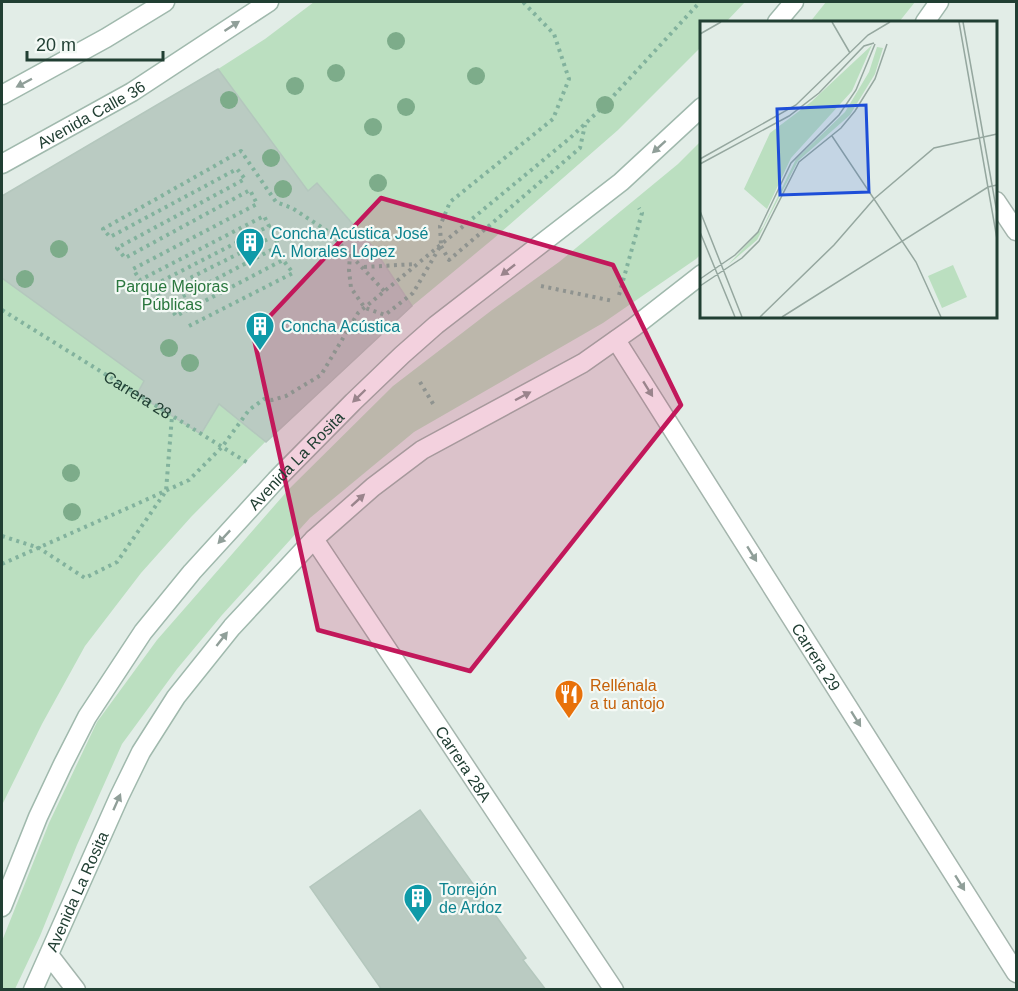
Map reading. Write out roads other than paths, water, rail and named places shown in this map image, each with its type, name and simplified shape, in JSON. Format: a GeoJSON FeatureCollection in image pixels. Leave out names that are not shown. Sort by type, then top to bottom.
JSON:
{"type":"FeatureCollection","features":[{"type":"Feature","properties":{"kind":"main road"},"geometry":{"type":"LineString","coordinates":[[2,94],[106,38],[165,2]]}},
{"type":"Feature","properties":{"kind":"main road","name":"Avenida Calle 36"},"geometry":{"type":"LineString","coordinates":[[2,164],[132,92],[269,2]]}},
{"type":"Feature","properties":{"kind":"main road"},"geometry":{"type":"LineString","coordinates":[[778,21],[794,2]]}},
{"type":"Feature","properties":{"kind":"main road"},"geometry":{"type":"LineString","coordinates":[[926,21],[939,2]]}},
{"type":"Feature","properties":{"kind":"main road","name":"Avenida La Rosita"},"geometry":{"type":"LineString","coordinates":[[2,907],[38,817],[87,717],[143,632],[192,572],[276,480],[402,355],[436,325],[621,182],[700,109]]}},
{"type":"Feature","properties":{"kind":"main road"},"geometry":{"type":"LineString","coordinates":[[997,202],[1017,231]]}},
{"type":"Feature","properties":{"kind":"main road","name":"Avenida La Rosita"},"geometry":{"type":"LineString","coordinates":[[33,990],[141,752],[176,697],[232,627],[314,539],[373,487],[422,450],[583,363],[700,276]]}},
{"type":"Feature","properties":{"kind":"main road","name":"Carrera 29"},"geometry":{"type":"LineString","coordinates":[[616,340],[1017,973]]}},
{"type":"Feature","properties":{"kind":"main road","name":"Carrera 28A"},"geometry":{"type":"LineString","coordinates":[[314,539],[614,990]]}},
{"type":"Feature","properties":{"kind":"main road"},"geometry":{"type":"LineString","coordinates":[[49,955],[76,990]]}},
{"type":"Feature","properties":{"kind":"place","name":"Concha Acústica José A. Morales López"},"geometry":{"type":"Point","coordinates":[250,268]}},
{"type":"Feature","properties":{"kind":"place","name":"Concha Acústica"},"geometry":{"type":"Point","coordinates":[260,352]}},
{"type":"Feature","properties":{"kind":"place","name":"Rellénala a tu antojo"},"geometry":{"type":"Point","coordinates":[569,720]}},
{"type":"Feature","properties":{"kind":"place","name":"Torrejón de Ardoz"},"geometry":{"type":"Point","coordinates":[418,924]}},
{"type":"Feature","properties":{"kind":"park label","name":"Parque Mejoras Públicas"},"geometry":{"type":"Point","coordinates":[172,295]}}]}
